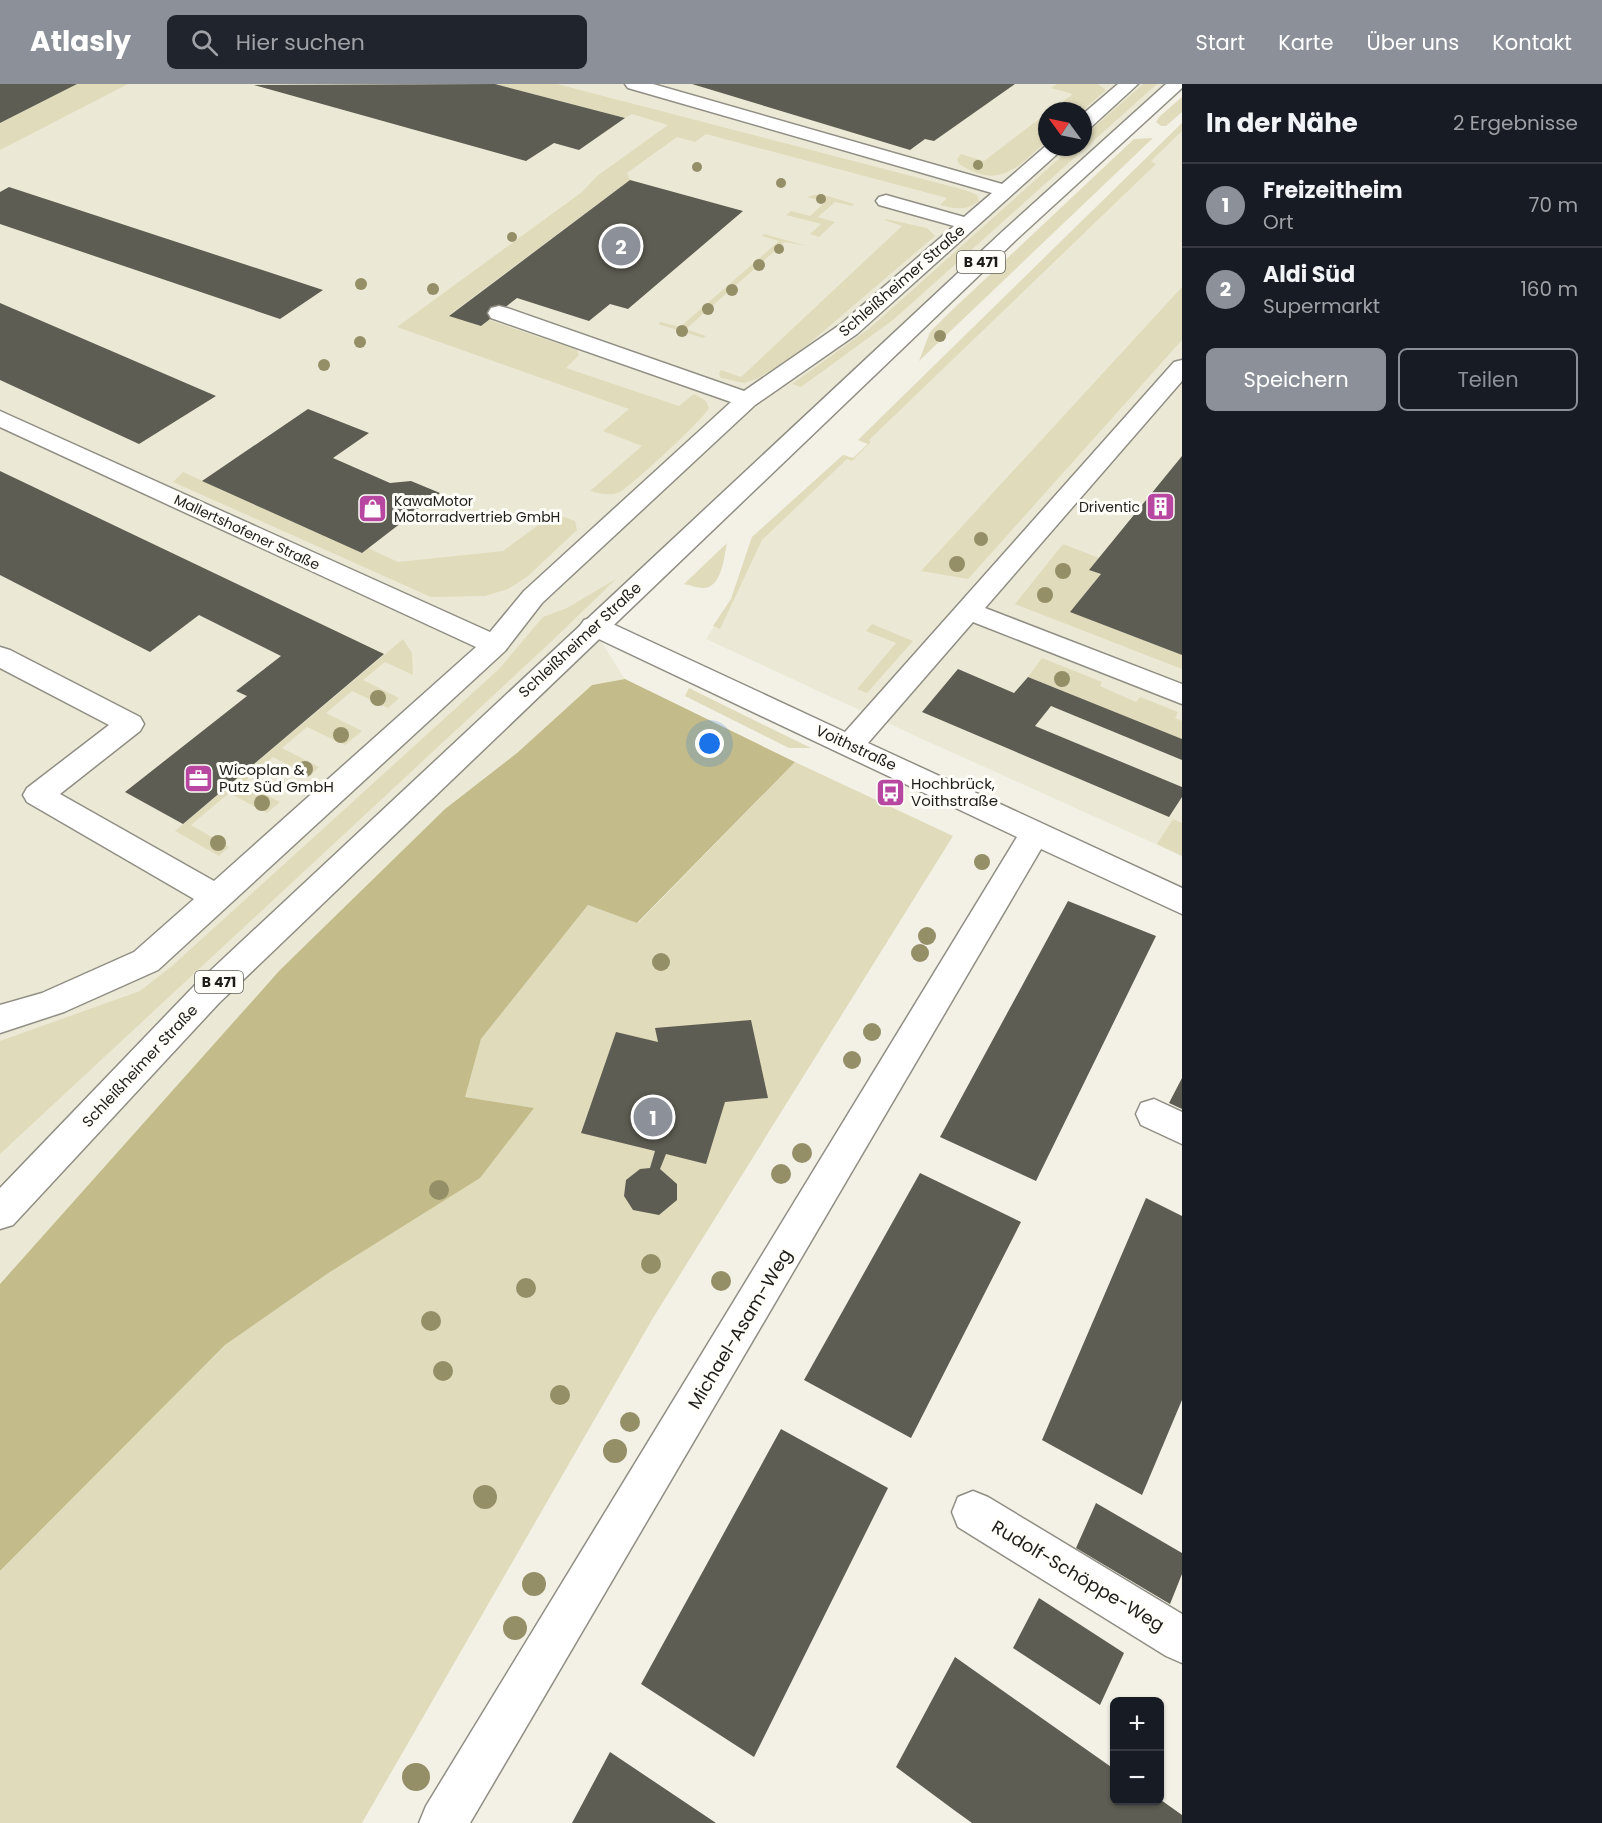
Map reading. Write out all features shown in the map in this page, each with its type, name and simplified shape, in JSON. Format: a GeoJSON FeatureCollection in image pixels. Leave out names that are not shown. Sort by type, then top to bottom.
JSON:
{"type":"FeatureCollection","features":[{"type":"Feature","properties":{"kind":"street"},"geometry":{"type":"LineString","coordinates":[[634,84],[1006,191]]}},
{"type":"Feature","properties":{"kind":"street"},"geometry":{"type":"LineString","coordinates":[[1092,116],[1129,84]]}},
{"type":"Feature","properties":{"kind":"street","name":"Schleißheimer Straße"},"geometry":{"type":"LineString","coordinates":[[0,1213],[207,994],[1001,243],[1176,84]]}},
{"type":"Feature","properties":{"kind":"street","name":"Schleißheimer Straße"},"geometry":{"type":"LineString","coordinates":[[0,1018],[52,1003],[146,961],[495,645],[533,597],[747,400],[849,329],[1046,156]]}},
{"type":"Feature","properties":{"kind":"street"},"geometry":{"type":"LineString","coordinates":[[886,201],[967,224]]}},
{"type":"Feature","properties":{"kind":"street"},"geometry":{"type":"LineString","coordinates":[[499,313],[747,400]]}},
{"type":"Feature","properties":{"kind":"street"},"geometry":{"type":"LineString","coordinates":[[850,745],[1182,367]]}},
{"type":"Feature","properties":{"kind":"street","name":"Mallertshofener Straße"},"geometry":{"type":"LineString","coordinates":[[0,418],[495,645]]}},
{"type":"Feature","properties":{"kind":"street"},"geometry":{"type":"LineString","coordinates":[[969,611],[1182,695]]}},
{"type":"Feature","properties":{"kind":"street","name":"Voithstraße"},"geometry":{"type":"LineString","coordinates":[[594,626],[1182,902]]}},
{"type":"Feature","properties":{"kind":"street"},"geometry":{"type":"LineString","coordinates":[[0,656],[130,724],[38,795],[202,888],[216,899]]}},
{"type":"Feature","properties":{"kind":"street","name":"Michael-Asam-Weg"},"geometry":{"type":"LineString","coordinates":[[443,1823],[1035,833]]}},
{"type":"Feature","properties":{"kind":"street","name":"Rudolf-Schöppe-Weg"},"geometry":{"type":"LineString","coordinates":[[973,1512],[1182,1640]]}},
{"type":"Feature","properties":{"kind":"shaded area"},"geometry":{"type":"Polygon","coordinates":[[[0,84],[1177,84],[592,627],[625,679],[592,685],[517,753],[445,809],[280,971],[0,1284],[0,84]]]}},
{"type":"Feature","properties":{"kind":"shaded area"},"geometry":{"type":"Polygon","coordinates":[[[77,84],[128,84],[0,150],[0,123],[77,84]]]}},
{"type":"Feature","properties":{"kind":"shaded area"},"geometry":{"type":"Polygon","coordinates":[[[495,84],[557,84],[965,190],[977,195],[979,201],[965,208],[940,205],[947,198],[706,134],[695,142],[677,137],[627,173],[630,180],[449,315],[481,326],[489,320],[577,350],[579,355],[566,368],[679,406],[694,394],[706,401],[709,408],[694,425],[665,454],[624,489],[611,494],[590,491],[642,446],[603,431],[629,409],[397,327],[582,192],[597,176],[668,125],[632,114],[625,118],[495,84]]]}},
{"type":"Feature","properties":{"kind":"shaded area"},"geometry":{"type":"Polygon","coordinates":[[[1057,84],[1098,84],[1106,90],[1092,102],[1062,102],[1073,94],[1051,88],[1057,84]]]}},
{"type":"Feature","properties":{"kind":"shaded area"},"geometry":{"type":"Polygon","coordinates":[[[1143,84],[1157,84],[1092,142],[1092,129],[1143,84]]]}},
{"type":"Feature","properties":{"kind":"shaded area"},"geometry":{"type":"Polygon","coordinates":[[[1182,97],[1182,112],[1166,126],[1161,126],[1156,122],[1159,117],[1182,97]]]}},
{"type":"Feature","properties":{"kind":"shaded area"},"geometry":{"type":"Polygon","coordinates":[[[1038,120],[1038,149],[1007,172],[986,175],[973,172],[959,164],[957,159],[961,154],[984,161],[1038,120]]]}},
{"type":"Feature","properties":{"kind":"shaded area"},"geometry":{"type":"Polygon","coordinates":[[[1182,123],[1182,856],[706,639],[731,599],[752,537],[843,455],[853,458],[868,444],[858,440],[1182,123]]]}},
{"type":"Feature","properties":{"kind":"shaded area"},"geometry":{"type":"Polygon","coordinates":[[[1182,123],[1182,131],[1151,161],[1156,164],[869,440],[871,442],[852,461],[847,459],[762,540],[720,629],[713,626],[731,599],[752,537],[843,455],[853,458],[868,444],[858,440],[1182,123]]]}},
{"type":"Feature","properties":{"kind":"shaded area"},"geometry":{"type":"Polygon","coordinates":[[[1153,138],[919,361],[930,332],[949,313],[1134,139],[1153,138]]]}},
{"type":"Feature","properties":{"kind":"shaded area"},"geometry":{"type":"Polygon","coordinates":[[[1062,156],[1076,156],[893,320],[801,387],[792,384],[870,328],[1062,156]]]}},
{"type":"Feature","properties":{"kind":"shaded area"},"geometry":{"type":"Polygon","coordinates":[[[824,195],[854,204],[852,206],[835,202],[818,217],[835,222],[819,237],[810,234],[821,224],[786,215],[791,211],[810,216],[825,202],[807,197],[824,195]]]}},
{"type":"Feature","properties":{"kind":"shaded area"},"geometry":{"type":"Polygon","coordinates":[[[884,220],[927,228],[935,236],[791,359],[756,379],[744,383],[721,378],[719,374],[721,370],[741,377],[902,226],[884,220]]]}},
{"type":"Feature","properties":{"kind":"shaded area"},"geometry":{"type":"Polygon","coordinates":[[[764,234],[807,246],[785,242],[686,329],[706,336],[703,338],[658,324],[661,322],[680,327],[779,241],[762,236],[764,234]]]}},
{"type":"Feature","properties":{"kind":"shaded area"},"geometry":{"type":"Polygon","coordinates":[[[1182,287],[1182,340],[968,579],[921,571],[1182,287]]]}},
{"type":"Feature","properties":{"kind":"shaded area"},"geometry":{"type":"Polygon","coordinates":[[[183,472],[362,553],[368,548],[398,562],[503,551],[548,518],[558,515],[575,521],[577,530],[527,577],[508,589],[485,596],[431,597],[173,482],[183,472]]]}},
{"type":"Feature","properties":{"kind":"shaded area"},"geometry":{"type":"Polygon","coordinates":[[[727,543],[721,571],[714,583],[703,588],[684,584],[727,543]]]}},
{"type":"Feature","properties":{"kind":"shaded area"},"geometry":{"type":"Polygon","coordinates":[[[1063,544],[1099,558],[1090,570],[1101,574],[1071,612],[1182,655],[1182,669],[1015,604],[1063,544]]]}},
{"type":"Feature","properties":{"kind":"shaded area"},"geometry":{"type":"Polygon","coordinates":[[[616,579],[0,1154],[0,1041],[140,991],[172,966],[499,669],[543,617],[567,608],[616,579]]]}},
{"type":"Feature","properties":{"kind":"shaded area"},"geometry":{"type":"Polygon","coordinates":[[[872,624],[913,641],[867,693],[857,689],[896,643],[866,631],[872,624]]]}},
{"type":"Feature","properties":{"kind":"shaded area"},"geometry":{"type":"Polygon","coordinates":[[[403,639],[412,653],[413,675],[385,662],[363,680],[399,698],[388,708],[352,691],[326,713],[362,731],[345,745],[307,727],[282,748],[319,767],[310,776],[273,757],[243,783],[280,802],[267,813],[229,793],[191,825],[229,847],[219,856],[175,831],[403,639]]]}},
{"type":"Feature","properties":{"kind":"shaded area"},"geometry":{"type":"Polygon","coordinates":[[[1042,658],[1102,682],[1100,686],[1136,702],[1140,697],[1178,712],[1175,718],[1182,721],[1182,739],[1028,677],[1042,658]]]}},
{"type":"Feature","properties":{"kind":"shaded area"},"geometry":{"type":"Polygon","coordinates":[[[625,679],[795,762],[637,923],[588,905],[481,1039],[465,1097],[534,1108],[480,1178],[330,1272],[225,1345],[0,1571],[0,1284],[280,970],[445,809],[517,753],[592,685],[625,679]]]}},
{"type":"Feature","properties":{"kind":"shaded area"},"geometry":{"type":"Polygon","coordinates":[[[689,688],[811,748],[789,748],[685,696],[689,688]]]}},
{"type":"Feature","properties":{"kind":"shaded area"},"geometry":{"type":"Polygon","coordinates":[[[795,762],[953,836],[653,1318],[362,1823],[0,1823],[0,1571],[225,1345],[330,1272],[533,1108],[464,1097],[481,1039],[588,905],[638,923],[795,762]]]}},
{"type":"Feature","properties":{"kind":"shaded area"},"geometry":{"type":"Polygon","coordinates":[[[1173,819],[1182,823],[1182,856],[1157,844],[1173,819]]]}},
{"type":"Feature","properties":{"kind":"building"},"geometry":{"type":"Polygon","coordinates":[[[0,84],[77,84],[0,123],[0,84]]]}},
{"type":"Feature","properties":{"kind":"building"},"geometry":{"type":"Polygon","coordinates":[[[495,84],[625,118],[579,150],[554,143],[526,161],[254,85],[495,84]]]}},
{"type":"Feature","properties":{"kind":"building"},"geometry":{"type":"Polygon","coordinates":[[[692,84],[1015,84],[934,141],[925,139],[910,150],[692,84]]]}},
{"type":"Feature","properties":{"kind":"building"},"geometry":{"type":"Polygon","coordinates":[[[630,180],[743,211],[628,309],[610,304],[589,321],[517,298],[481,326],[449,316],[630,180]]]}},
{"type":"Feature","properties":{"kind":"building"},"geometry":{"type":"Polygon","coordinates":[[[9,187],[323,290],[280,319],[0,224],[0,192],[9,187]]]}},
{"type":"Feature","properties":{"kind":"building"},"geometry":{"type":"Polygon","coordinates":[[[0,303],[216,396],[139,444],[0,380],[0,303]]]}},
{"type":"Feature","properties":{"kind":"building"},"geometry":{"type":"Polygon","coordinates":[[[308,409],[369,433],[333,458],[390,483],[411,481],[440,493],[362,553],[202,481],[308,409]]]}},
{"type":"Feature","properties":{"kind":"building","name":"Driventic"},"geometry":{"type":"Polygon","coordinates":[[[1182,456],[1182,655],[1070,612],[1101,574],[1089,570],[1182,456]]]}},
{"type":"Feature","properties":{"kind":"building"},"geometry":{"type":"Polygon","coordinates":[[[0,471],[384,654],[183,824],[125,792],[247,696],[236,691],[281,656],[199,615],[150,652],[0,575],[0,471]]]}},
{"type":"Feature","properties":{"kind":"building"},"geometry":{"type":"Polygon","coordinates":[[[958,669],[1014,693],[1028,677],[1182,739],[1182,760],[1051,706],[1035,726],[1182,787],[1182,797],[1169,817],[922,712],[958,669]]]}},
{"type":"Feature","properties":{"kind":"building"},"geometry":{"type":"Polygon","coordinates":[[[1068,901],[1156,936],[1036,1181],[940,1137],[1068,901]]]}},
{"type":"Feature","properties":{"kind":"building"},"geometry":{"type":"Polygon","coordinates":[[[751,1020],[768,1098],[725,1102],[706,1164],[666,1154],[660,1169],[677,1184],[677,1200],[659,1215],[633,1210],[624,1196],[626,1180],[640,1169],[650,1168],[655,1151],[581,1133],[616,1032],[658,1042],[655,1028],[751,1020]]]}},
{"type":"Feature","properties":{"kind":"building"},"geometry":{"type":"Polygon","coordinates":[[[1182,1078],[1182,1109],[1169,1103],[1182,1078]]]}},
{"type":"Feature","properties":{"kind":"building"},"geometry":{"type":"Polygon","coordinates":[[[920,1173],[1021,1222],[911,1438],[804,1380],[920,1173]]]}},
{"type":"Feature","properties":{"kind":"building"},"geometry":{"type":"Polygon","coordinates":[[[1146,1198],[1182,1216],[1182,1400],[1142,1495],[1042,1440],[1146,1198]]]}},
{"type":"Feature","properties":{"kind":"building"},"geometry":{"type":"Polygon","coordinates":[[[781,1429],[888,1488],[754,1757],[641,1684],[781,1429]]]}},
{"type":"Feature","properties":{"kind":"building"},"geometry":{"type":"Polygon","coordinates":[[[1096,1503],[1182,1553],[1182,1574],[1170,1604],[1076,1548],[1096,1503]]]}},
{"type":"Feature","properties":{"kind":"building"},"geometry":{"type":"Polygon","coordinates":[[[1039,1598],[1124,1653],[1100,1705],[1013,1648],[1039,1598]]]}},
{"type":"Feature","properties":{"kind":"building"},"geometry":{"type":"Polygon","coordinates":[[[955,1657],[1110,1766],[1110,1805],[1164,1805],[1164,1802],[1182,1815],[1182,1823],[972,1823],[896,1767],[955,1657]]]}},
{"type":"Feature","properties":{"kind":"building"},"geometry":{"type":"Polygon","coordinates":[[[610,1752],[716,1823],[572,1823],[610,1752]]]}},
{"type":"Feature","properties":{"kind":"place","name":"Aldi Süd"},"geometry":{"type":"Point","coordinates":[621,246]}},
{"type":"Feature","properties":{"kind":"place","name":"Driventic"},"geometry":{"type":"Point","coordinates":[1161,507]}},
{"type":"Feature","properties":{"kind":"place","name":"KawaMotor Motorradvertrieb GmbH"},"geometry":{"type":"Point","coordinates":[373,509]}},
{"type":"Feature","properties":{"kind":"place","name":"Wicoplan & Putz Süd GmbH"},"geometry":{"type":"Point","coordinates":[198,779]}},
{"type":"Feature","properties":{"kind":"place","name":"Hochbrück, Voithstraße"},"geometry":{"type":"Point","coordinates":[890,793]}},
{"type":"Feature","properties":{"kind":"place","name":"Freizeitheim"},"geometry":{"type":"Point","coordinates":[653,1117]}}]}
